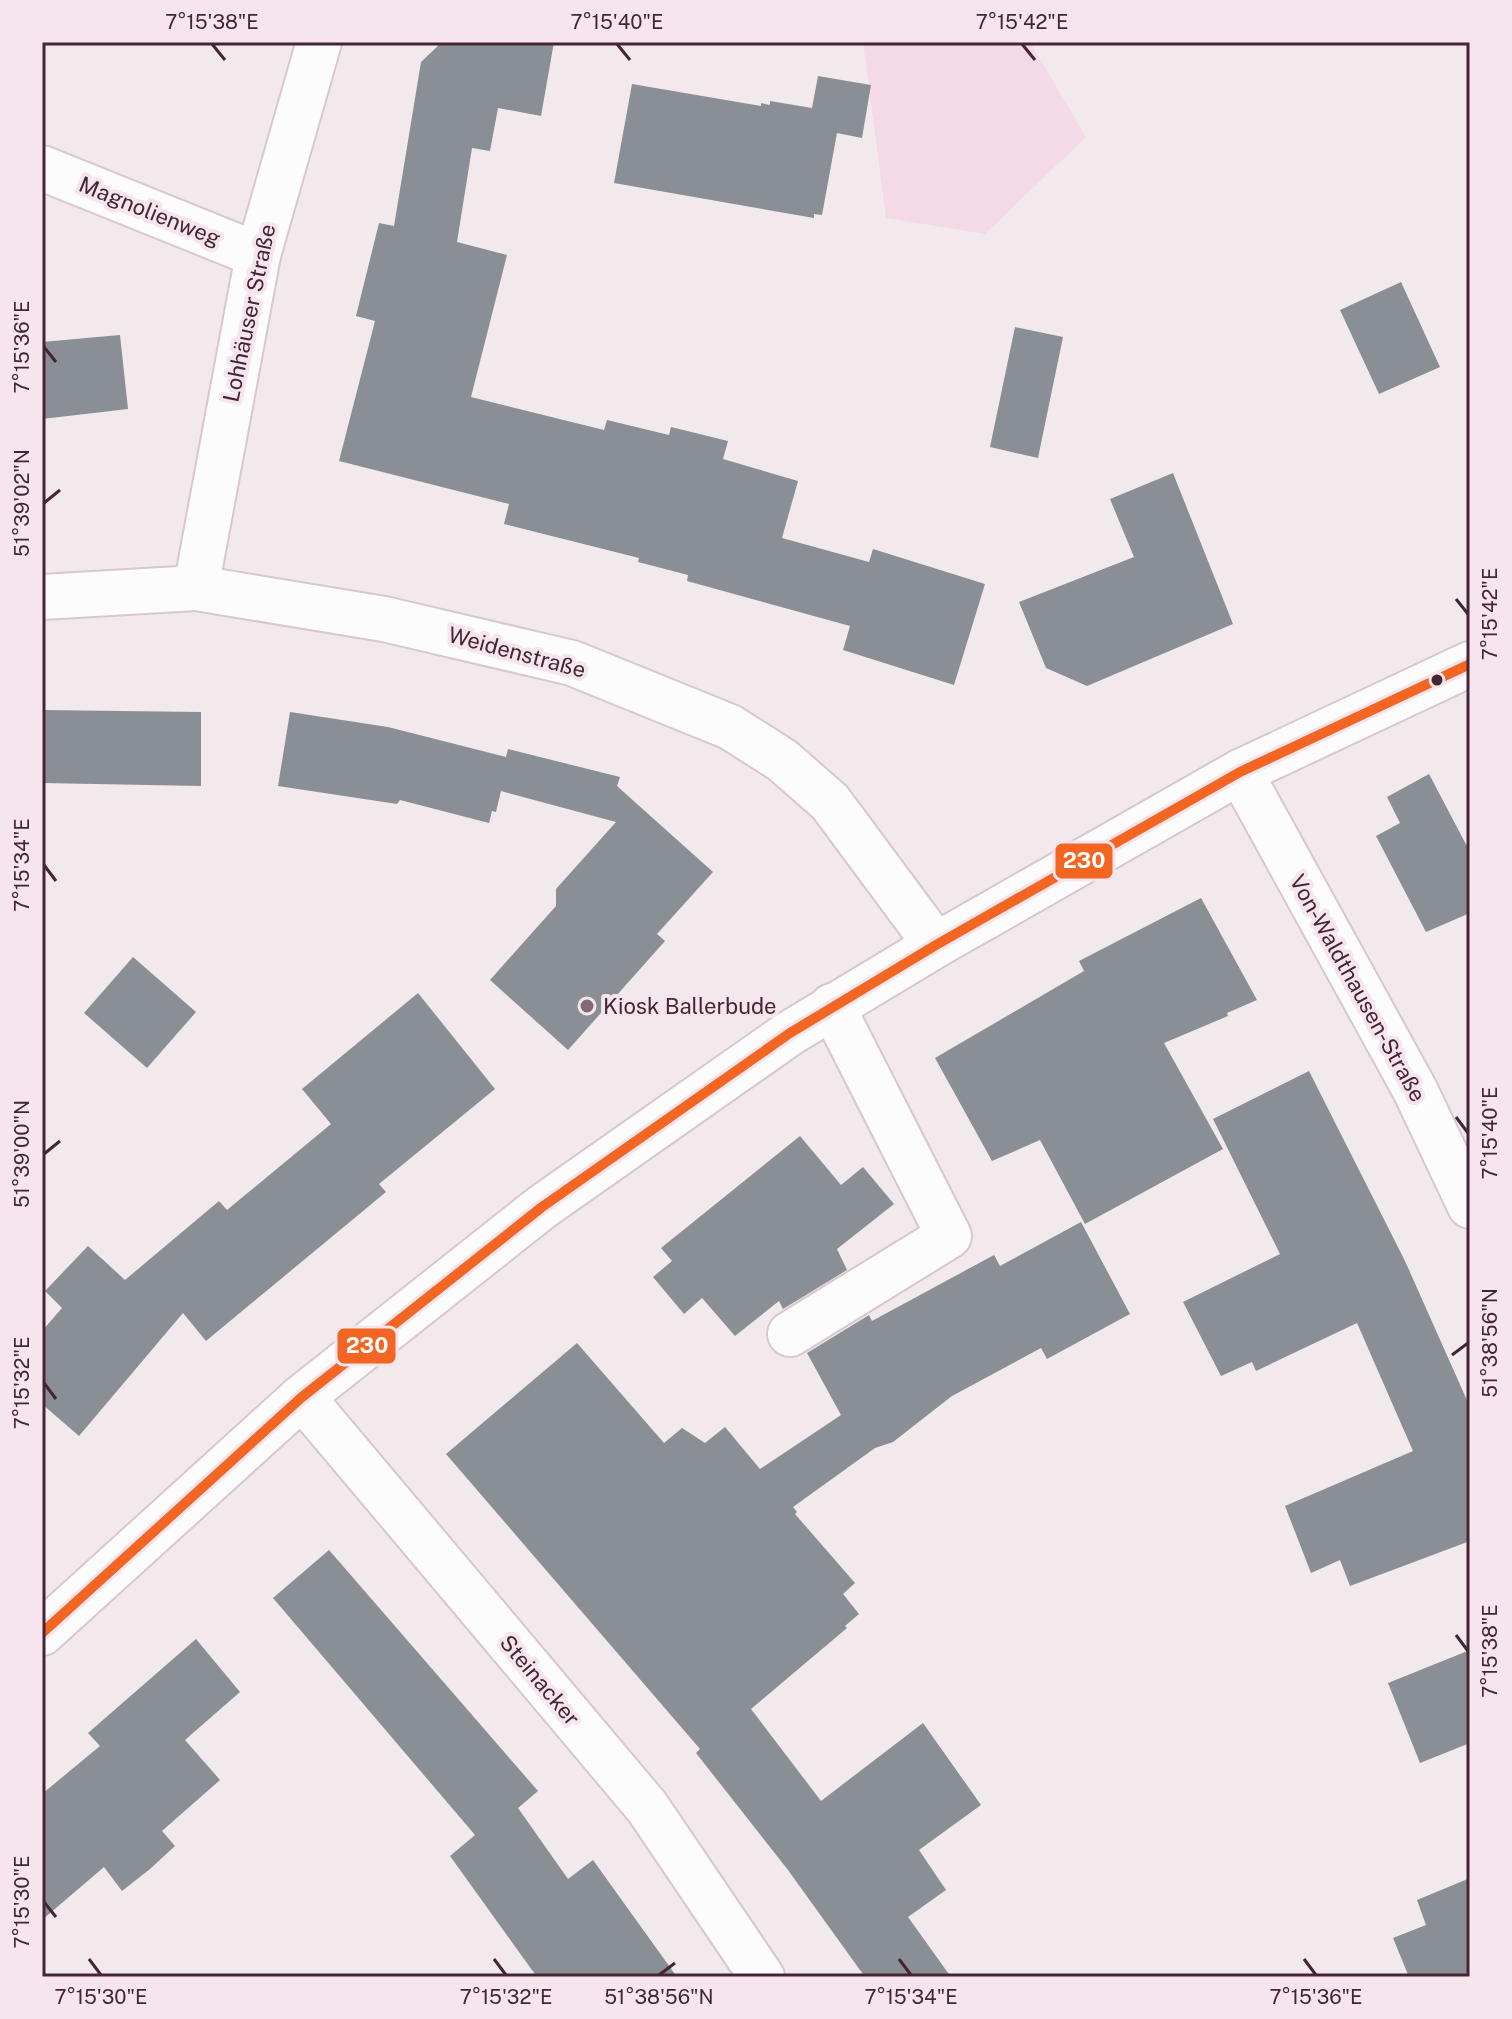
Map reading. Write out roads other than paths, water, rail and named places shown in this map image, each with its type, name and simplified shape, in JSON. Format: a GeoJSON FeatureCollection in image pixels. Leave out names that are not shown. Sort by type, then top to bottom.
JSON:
{"type":"FeatureCollection","features":[{"type":"Feature","properties":{"kind":"street","name":"Lohhäuser Straße"},"geometry":{"type":"LineString","coordinates":[[196,588],[258,255],[319,42]]}},
{"type":"Feature","properties":{"kind":"street","name":"Magnolienweg"},"geometry":{"type":"LineString","coordinates":[[42,168],[258,255]]}},
{"type":"Feature","properties":{"kind":"street","name":"Weidenstraße"},"geometry":{"type":"LineString","coordinates":[[42,597],[196,588],[384,619],[572,663],[730,727],[782,760],[830,802],[936,945]]}},
{"type":"Feature","properties":{"kind":"street"},"geometry":{"type":"LineString","coordinates":[[42,1633],[302,1397],[542,1207],[832,1006],[1240,772],[1470,664]]}},
{"type":"Feature","properties":{"kind":"street","name":"Von-Waldthausen-Straße"},"geometry":{"type":"LineString","coordinates":[[1240,772],[1415,1090],[1470,1206]]}},
{"type":"Feature","properties":{"kind":"street"},"geometry":{"type":"LineString","coordinates":[[790,1334],[949,1236],[832,1006]]}},
{"type":"Feature","properties":{"kind":"street","name":"Steinacker"},"geometry":{"type":"LineString","coordinates":[[302,1397],[647,1807],[762,1977]]}},
{"type":"Feature","properties":{"kind":"place","name":"Kiosk Ballerbude"},"geometry":{"type":"Point","coordinates":[587,1006]}}]}
